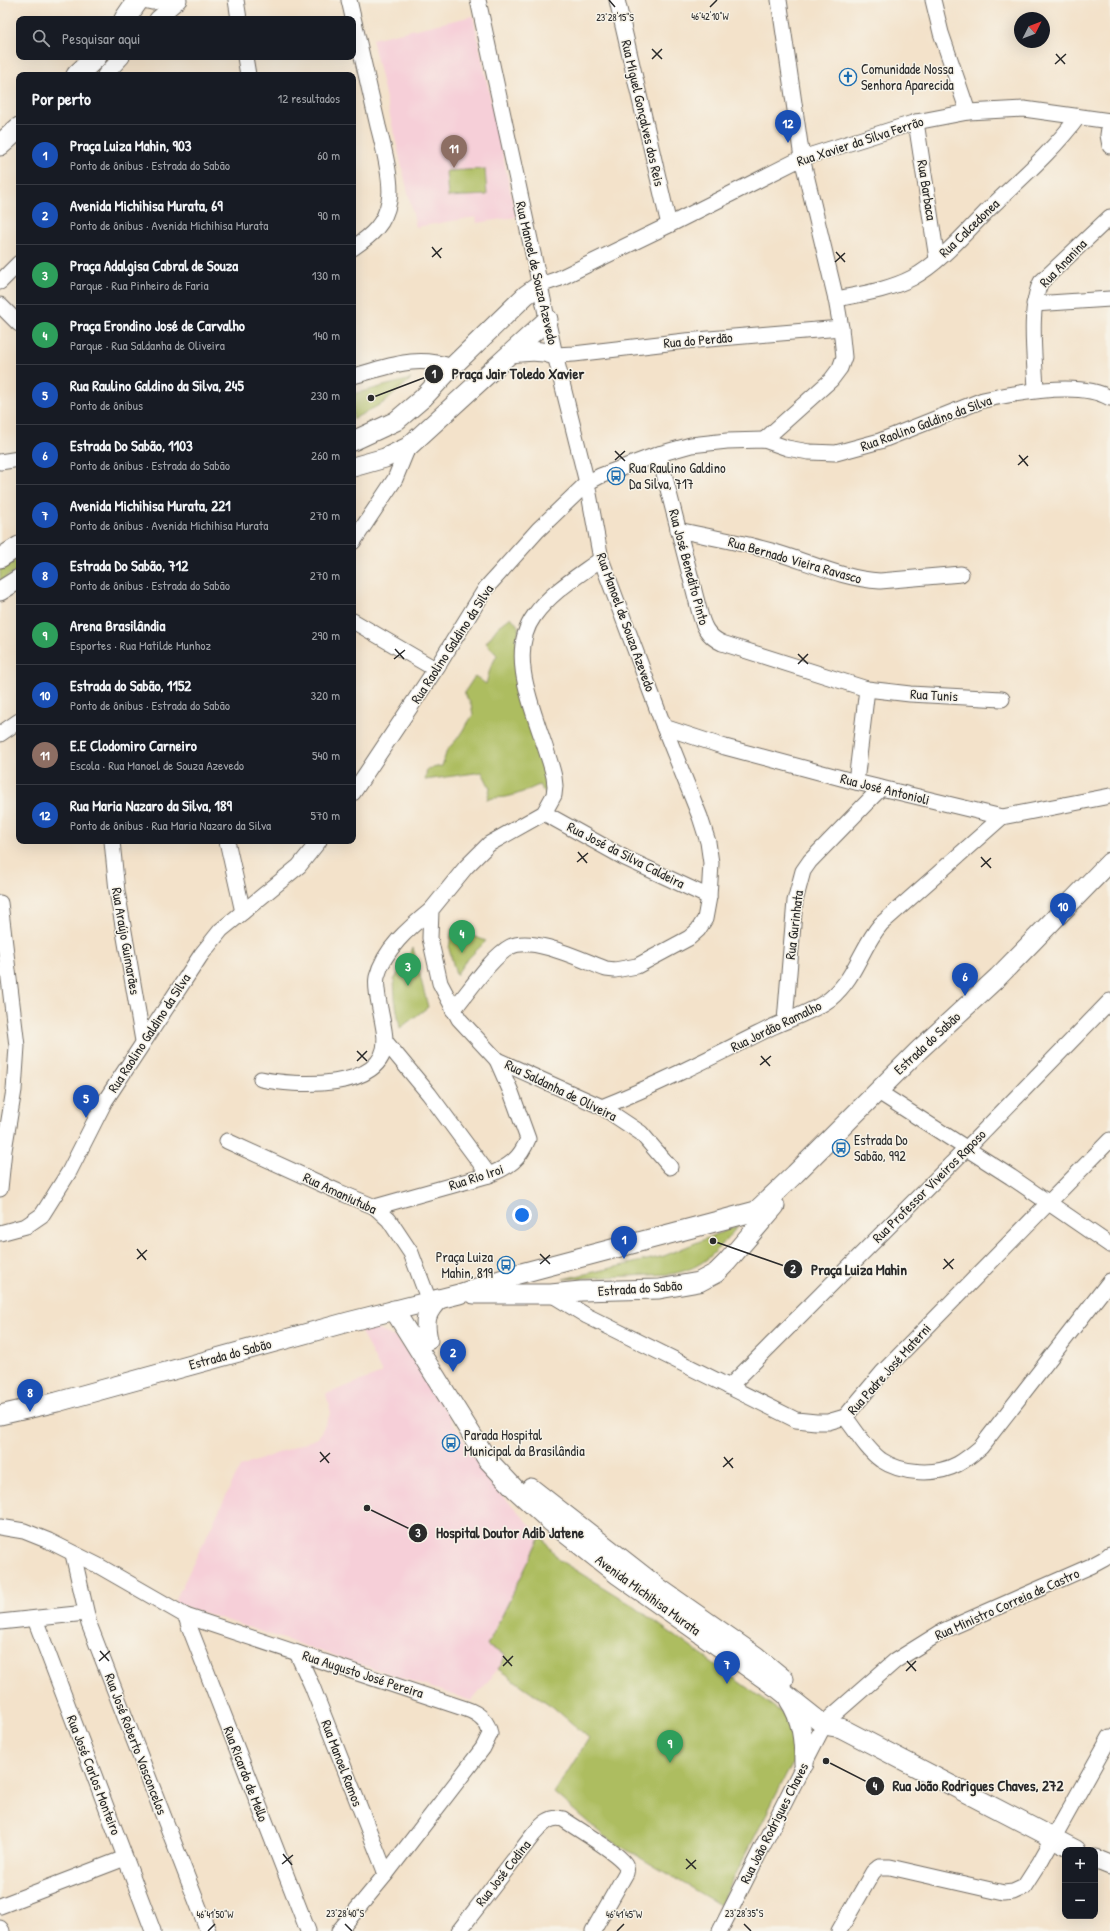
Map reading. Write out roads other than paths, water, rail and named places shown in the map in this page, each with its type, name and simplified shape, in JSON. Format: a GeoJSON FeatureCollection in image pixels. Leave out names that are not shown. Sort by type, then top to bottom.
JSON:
{"type":"FeatureCollection","features":[{"type":"Feature","properties":{"kind":"main road"},"geometry":{"type":"LineString","coordinates":[[128,16],[138,0]]}},
{"type":"Feature","properties":{"kind":"main road"},"geometry":{"type":"LineString","coordinates":[[0,145],[16,131]]}},
{"type":"Feature","properties":{"kind":"street"},"geometry":{"type":"LineString","coordinates":[[143,0],[152,2],[163,0]]}},
{"type":"Feature","properties":{"kind":"street"},"geometry":{"type":"LineString","coordinates":[[161,16],[179,0]]}},
{"type":"Feature","properties":{"kind":"street"},"geometry":{"type":"LineString","coordinates":[[236,0],[239,16]]}},
{"type":"Feature","properties":{"kind":"street"},"geometry":{"type":"LineString","coordinates":[[349,0],[353,16]]}},
{"type":"Feature","properties":{"kind":"street","name":"Rua Manoel de Souza Azevedo"},"geometry":{"type":"LineString","coordinates":[[453,1010],[494,959],[510,947],[524,944],[542,946],[606,969],[623,970],[637,966],[689,938],[698,930],[705,919],[709,897],[711,863],[708,842],[700,817],[601,559],[587,483],[555,355],[478,0]]}},
{"type":"Feature","properties":{"kind":"street","name":"Rua Miguel Gonçalves dos Reis"},"geometry":{"type":"LineString","coordinates":[[617,0],[670,226]]}},
{"type":"Feature","properties":{"kind":"street"},"geometry":{"type":"LineString","coordinates":[[764,440],[836,375],[844,358],[836,299],[802,158],[779,0]]}},
{"type":"Feature","properties":{"kind":"street"},"geometry":{"type":"LineString","coordinates":[[932,0],[941,34],[968,112]]}},
{"type":"Feature","properties":{"kind":"street"},"geometry":{"type":"LineString","coordinates":[[356,30],[385,156],[390,190],[390,200],[382,222],[373,234],[356,246]]}},
{"type":"Feature","properties":{"kind":"street"},"geometry":{"type":"LineString","coordinates":[[91,69],[114,60]]}},
{"type":"Feature","properties":{"kind":"street"},"geometry":{"type":"LineString","coordinates":[[246,60],[248,72]]}},
{"type":"Feature","properties":{"kind":"street","name":"Rua Xavier da Silva Ferrão"},"geometry":{"type":"LineString","coordinates":[[540,285],[558,279],[670,226],[802,158],[916,122],[968,112],[1024,109],[1078,118],[1110,121]]}},
{"type":"Feature","properties":{"kind":"street","name":"Rua Calcedonea"},"geometry":{"type":"LineString","coordinates":[[836,299],[870,292],[912,278],[937,258],[1023,176],[1070,129],[1078,118]]}},
{"type":"Feature","properties":{"kind":"street"},"geometry":{"type":"LineString","coordinates":[[1110,121],[1108,135],[1110,146]]}},
{"type":"Feature","properties":{"kind":"street","name":"Rua Barbaca"},"geometry":{"type":"LineString","coordinates":[[916,122],[937,258]]}},
{"type":"Feature","properties":{"kind":"street","name":"Rua Ananina"},"geometry":{"type":"LineString","coordinates":[[1036,390],[1034,304],[1041,282],[1110,217]]}},
{"type":"Feature","properties":{"kind":"street"},"geometry":{"type":"LineString","coordinates":[[0,282],[16,266]]}},
{"type":"Feature","properties":{"kind":"street"},"geometry":{"type":"LineString","coordinates":[[356,440],[396,421],[423,398],[452,367],[526,295],[540,285]]}},
{"type":"Feature","properties":{"kind":"street"},"geometry":{"type":"LineString","coordinates":[[1034,304],[1110,299]]}},
{"type":"Feature","properties":{"kind":"street"},"geometry":{"type":"LineString","coordinates":[[0,305],[16,321]]}},
{"type":"Feature","properties":{"kind":"street"},"geometry":{"type":"LineString","coordinates":[[356,466],[385,458],[408,447],[548,319]]}},
{"type":"Feature","properties":{"kind":"street","name":"Rua do Perdão"},"geometry":{"type":"LineString","coordinates":[[555,355],[685,340],[841,328]]}},
{"type":"Feature","properties":{"kind":"street"},"geometry":{"type":"LineString","coordinates":[[512,353],[534,350],[544,351],[555,355]]}},
{"type":"Feature","properties":{"kind":"street"},"geometry":{"type":"LineString","coordinates":[[356,375],[416,360],[438,362],[452,367]]}},
{"type":"Feature","properties":{"kind":"street","name":"Rua Raolino Galdino da Silva"},"geometry":{"type":"LineString","coordinates":[[356,788],[435,669],[486,588],[538,530],[587,483],[600,476],[659,454],[690,445],[728,441],[764,440],[787,448],[809,452],[836,453],[880,441],[983,400],[1036,390],[1060,389],[1089,391],[1110,398]]}},
{"type":"Feature","properties":{"kind":"street"},"geometry":{"type":"LineString","coordinates":[[356,538],[395,479],[408,447]]}},
{"type":"Feature","properties":{"kind":"street","name":"Rua José Benedito Pinto"},"geometry":{"type":"LineString","coordinates":[[659,454],[701,617],[711,637],[722,643],[867,689]]}},
{"type":"Feature","properties":{"kind":"street"},"geometry":{"type":"LineString","coordinates":[[0,462],[16,459]]}},
{"type":"Feature","properties":{"kind":"street","name":"Rua Bernado Vieira Ravasco"},"geometry":{"type":"LineString","coordinates":[[678,530],[770,550],[867,581],[961,574]]}},
{"type":"Feature","properties":{"kind":"street"},"geometry":{"type":"LineString","coordinates":[[0,558],[16,548]]}},
{"type":"Feature","properties":{"kind":"street"},"geometry":{"type":"LineString","coordinates":[[261,1079],[291,1084],[320,1083],[357,1076],[376,1063],[382,1053],[385,1041],[376,980],[380,966],[403,934],[431,910],[466,867],[489,844],[544,813],[554,795],[554,777],[526,688],[524,670],[524,636],[534,615],[544,604],[559,590],[601,559]]}},
{"type":"Feature","properties":{"kind":"street"},"geometry":{"type":"LineString","coordinates":[[0,591],[16,581]]}},
{"type":"Feature","properties":{"kind":"street"},"geometry":{"type":"LineString","coordinates":[[356,622],[435,669]]}},
{"type":"Feature","properties":{"kind":"street"},"geometry":{"type":"LineString","coordinates":[[856,782],[867,689]]}},
{"type":"Feature","properties":{"kind":"street","name":"Rua Tunis"},"geometry":{"type":"LineString","coordinates":[[867,689],[910,694],[1002,699]]}},
{"type":"Feature","properties":{"kind":"street"},"geometry":{"type":"LineString","coordinates":[[0,734],[16,723]]}},
{"type":"Feature","properties":{"kind":"street","name":"Rua José Antonioli"},"geometry":{"type":"LineString","coordinates":[[664,726],[725,747],[856,782],[1002,817],[1110,796]]}},
{"type":"Feature","properties":{"kind":"street","name":"Rua Gurinhata"},"geometry":{"type":"LineString","coordinates":[[784,1021],[795,901],[804,871],[810,861],[881,788]]}},
{"type":"Feature","properties":{"kind":"street","name":"Rua José da Silva Caldeira"},"geometry":{"type":"LineString","coordinates":[[544,813],[625,858],[709,897]]}},
{"type":"Feature","properties":{"kind":"street","name":"Rua Jordão Ramalho"},"geometry":{"type":"LineString","coordinates":[[602,1107],[641,1091],[784,1021],[815,1008],[830,999],[853,973],[881,924],[1002,817]]}},
{"type":"Feature","properties":{"kind":"street","name":"Rua Araújo Guimarães"},"geometry":{"type":"LineString","coordinates":[[112,844],[117,891],[144,1041]]}},
{"type":"Feature","properties":{"kind":"street"},"geometry":{"type":"LineString","coordinates":[[228,844],[243,912]]}},
{"type":"Feature","properties":{"kind":"street","name":"Rua Raolino Galdino da Silva"},"geometry":{"type":"LineString","coordinates":[[0,1233],[26,1226],[42,1215],[69,1172],[105,1101],[200,955],[221,930],[299,866],[317,844]]}},
{"type":"Feature","properties":{"kind":"street","name":"Estrada do Sabão"},"geometry":{"type":"LineString","coordinates":[[0,1415],[57,1402],[401,1308],[459,1294],[553,1265],[756,1211],[877,1091],[998,977],[1110,862]]}},
{"type":"Feature","properties":{"kind":"street"},"geometry":{"type":"LineString","coordinates":[[0,903],[17,1046],[14,1090],[2,1145],[0,1189]]}},
{"type":"Feature","properties":{"kind":"street","name":"Rua Saldanha de Oliveira"},"geometry":{"type":"LineString","coordinates":[[431,910],[430,938],[440,983],[459,1019],[497,1060],[576,1097],[602,1107],[641,1132],[670,1167]]}},
{"type":"Feature","properties":{"kind":"street","name":"Rua Professor Viveiros Raposo"},"geometry":{"type":"LineString","coordinates":[[729,1387],[967,1148],[1110,1001]]}},
{"type":"Feature","properties":{"kind":"street"},"geometry":{"type":"LineString","coordinates":[[385,1041],[428,1094],[489,1175]]}},
{"type":"Feature","properties":{"kind":"street","name":"Rua Rio Iroi"},"geometry":{"type":"LineString","coordinates":[[375,1207],[489,1175],[505,1169],[515,1161],[522,1152],[528,1139],[511,1092],[497,1060]]}},
{"type":"Feature","properties":{"kind":"street"},"geometry":{"type":"LineString","coordinates":[[877,1091],[967,1148],[1110,1245]]}},
{"type":"Feature","properties":{"kind":"street","name":"Rua Padre José Materni"},"geometry":{"type":"LineString","coordinates":[[550,1294],[587,1316],[796,1420],[828,1422],[846,1417],[882,1373],[1047,1202],[1110,1140]]}},
{"type":"Feature","properties":{"kind":"street","name":"Rua Amaniutuba"},"geometry":{"type":"LineString","coordinates":[[227,1141],[375,1207],[389,1220],[411,1253],[434,1300]]}},
{"type":"Feature","properties":{"kind":"street","name":"Estrada do Sabão"},"geometry":{"type":"LineString","coordinates":[[459,1294],[550,1294],[581,1291],[659,1289],[699,1282],[716,1273],[742,1246],[760,1222],[776,1205],[795,1174]]}},
{"type":"Feature","properties":{"kind":"street"},"geometry":{"type":"LineString","coordinates":[[550,1294],[541,1288],[539,1277],[546,1269],[553,1265]]}},
{"type":"Feature","properties":{"kind":"street"},"geometry":{"type":"LineString","coordinates":[[846,1417],[872,1452],[891,1465],[903,1470],[920,1471],[945,1469],[958,1464],[981,1447],[1110,1281]]}},
{"type":"Feature","properties":{"kind":"street"},"geometry":{"type":"LineString","coordinates":[[428,1340],[424,1324],[434,1300]]}},
{"type":"Feature","properties":{"kind":"street","name":"Avenida Michihisa Murata"},"geometry":{"type":"LineString","coordinates":[[401,1308],[428,1340],[495,1448],[534,1491],[660,1588],[756,1656],[832,1724]]}},
{"type":"Feature","properties":{"kind":"street","name":"Avenida Michihisa Murata"},"geometry":{"type":"LineString","coordinates":[[401,1308],[487,1459],[516,1490],[551,1522],[618,1575],[786,1695],[832,1724]]}},
{"type":"Feature","properties":{"kind":"street","name":"Rua Augusto José Pereira"},"geometry":{"type":"LineString","coordinates":[[0,1528],[24,1531],[49,1541],[130,1583],[186,1616],[466,1709],[480,1716],[488,1727],[490,1734],[483,1748],[386,1874],[339,1931]]}},
{"type":"Feature","properties":{"kind":"street","name":"Rua José Roberto Vasconcelos"},"geometry":{"type":"LineString","coordinates":[[73,1554],[86,1613],[94,1639],[208,1931]]}},
{"type":"Feature","properties":{"kind":"street","name":"Rua Ministro Correia de Castro"},"geometry":{"type":"LineString","coordinates":[[832,1724],[895,1662],[943,1631],[1091,1566],[1110,1554]]}},
{"type":"Feature","properties":{"kind":"street"},"geometry":{"type":"LineString","coordinates":[[0,1622],[86,1613]]}},
{"type":"Feature","properties":{"kind":"street","name":"Rua Ricardo de Mello"},"geometry":{"type":"LineString","coordinates":[[186,1616],[191,1633],[308,1931]]}},
{"type":"Feature","properties":{"kind":"street","name":"Rua José Carlos Monteiro"},"geometry":{"type":"LineString","coordinates":[[35,1619],[153,1931]]}},
{"type":"Feature","properties":{"kind":"street","name":"Rua Manoel Ramos"},"geometry":{"type":"LineString","coordinates":[[297,1653],[312,1686],[386,1874]]}},
{"type":"Feature","properties":{"kind":"street"},"geometry":{"type":"LineString","coordinates":[[786,1695],[793,1706],[800,1725],[804,1749],[804,1764]]}},
{"type":"Feature","properties":{"kind":"street"},"geometry":{"type":"LineString","coordinates":[[832,1724],[1070,1847]]}},
{"type":"Feature","properties":{"kind":"street","name":"Rua João Rodrigues Chaves"},"geometry":{"type":"LineString","coordinates":[[720,1931],[804,1764],[832,1724]]}},
{"type":"Feature","properties":{"kind":"street"},"geometry":{"type":"LineString","coordinates":[[839,1931],[873,1872],[879,1867],[890,1867],[999,1892],[1012,1892],[1024,1887],[1040,1862],[1110,1737]]}},
{"type":"Feature","properties":{"kind":"street","name":"Rua José Codina"},"geometry":{"type":"LineString","coordinates":[[459,1931],[533,1835],[549,1820],[558,1817],[625,1863],[627,1867],[626,1873],[593,1931]]}},
{"type":"Feature","properties":{"kind":"street"},"geometry":{"type":"LineString","coordinates":[[0,1906],[125,1858]]}},
{"type":"Feature","properties":{"kind":"street"},"geometry":{"type":"LineString","coordinates":[[1098,1860],[1110,1865]]}},
{"type":"Feature","properties":{"kind":"place","name":"Comunidade Nossa Senhora Aparecida"},"geometry":{"type":"Point","coordinates":[848,77]}},
{"type":"Feature","properties":{"kind":"place","name":"Rua Maria Nazaro da Silva, 189"},"geometry":{"type":"Point","coordinates":[788,143]}},
{"type":"Feature","properties":{"kind":"place","name":"E.E Clodomiro Carneiro"},"geometry":{"type":"Point","coordinates":[454,168]}},
{"type":"Feature","properties":{"kind":"place","name":"Praça Jair Toledo Xavier"},"geometry":{"type":"Point","coordinates":[371,398]}},
{"type":"Feature","properties":{"kind":"place","name":"Rua Raulino Galdino Da Silva, 717"},"geometry":{"type":"Point","coordinates":[616,476]}},
{"type":"Feature","properties":{"kind":"place","name":"Estrada do Sabão, 1152"},"geometry":{"type":"Point","coordinates":[1063,926]}},
{"type":"Feature","properties":{"kind":"place","name":"Praça Erondino José de Carvalho"},"geometry":{"type":"Point","coordinates":[462,953]}},
{"type":"Feature","properties":{"kind":"place","name":"Praça Adalgisa Cabral de Souza"},"geometry":{"type":"Point","coordinates":[408,986]}},
{"type":"Feature","properties":{"kind":"place","name":"Estrada Do Sabão, 1103"},"geometry":{"type":"Point","coordinates":[965,996]}},
{"type":"Feature","properties":{"kind":"place","name":"Rua Raulino Galdino da Silva, 245"},"geometry":{"type":"Point","coordinates":[86,1118]}},
{"type":"Feature","properties":{"kind":"place","name":"Estrada Do Sabão, 992"},"geometry":{"type":"Point","coordinates":[841,1148]}},
{"type":"Feature","properties":{"kind":"place","name":"Praça Luiza Mahin"},"geometry":{"type":"Point","coordinates":[713,1241]}},
{"type":"Feature","properties":{"kind":"place","name":"Praça Luiza Mahin, 903"},"geometry":{"type":"Point","coordinates":[624,1259]}},
{"type":"Feature","properties":{"kind":"place","name":"Praça Luiza Mahin, 819"},"geometry":{"type":"Point","coordinates":[506,1265]}},
{"type":"Feature","properties":{"kind":"place","name":"Avenida Michihisa Murata, 69"},"geometry":{"type":"Point","coordinates":[453,1372]}},
{"type":"Feature","properties":{"kind":"place","name":"Estrada Do Sabão, 712"},"geometry":{"type":"Point","coordinates":[30,1412]}},
{"type":"Feature","properties":{"kind":"place","name":"Parada Hospital Municipal da Brasilândia"},"geometry":{"type":"Point","coordinates":[451,1443]}},
{"type":"Feature","properties":{"kind":"place","name":"Hospital Doutor Adib Jatene"},"geometry":{"type":"Point","coordinates":[367,1508]}},
{"type":"Feature","properties":{"kind":"place","name":"Avenida Michihisa Murata, 221"},"geometry":{"type":"Point","coordinates":[727,1684]}},
{"type":"Feature","properties":{"kind":"place","name":"Rua João Rodrigues Chaves, 272"},"geometry":{"type":"Point","coordinates":[826,1761]}},
{"type":"Feature","properties":{"kind":"place","name":"Arena Brasilândia"},"geometry":{"type":"Point","coordinates":[670,1763]}}]}
